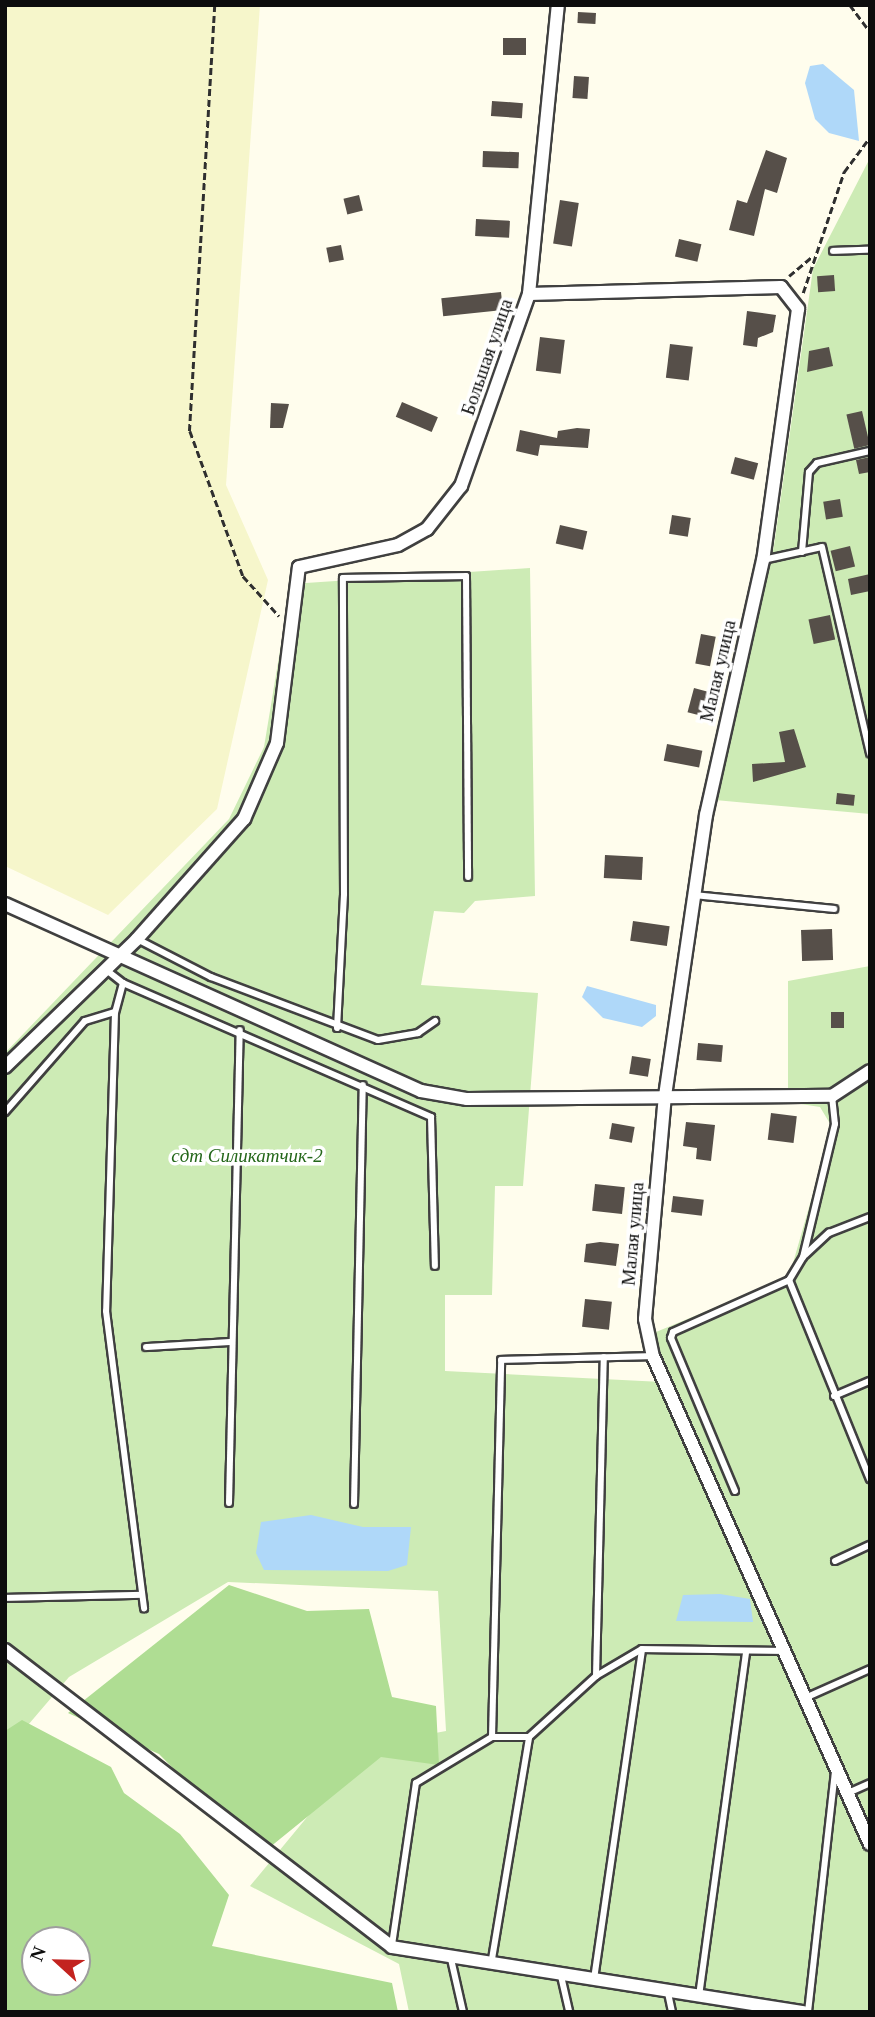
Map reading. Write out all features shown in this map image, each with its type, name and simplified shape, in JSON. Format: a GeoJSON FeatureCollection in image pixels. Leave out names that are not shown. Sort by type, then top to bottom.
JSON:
{"type":"FeatureCollection","features":[{"type":"Feature","properties":{"kind":"street","name":"Большая улица"},"geometry":{"type":"LineString","coordinates":[[290,638],[299,567],[398,545],[427,529],[450,505],[518,338],[529,294],[558,5]]}},
{"type":"Feature","properties":{"kind":"street"},"geometry":{"type":"LineString","coordinates":[[529,294],[781,288],[798,309]]}},
{"type":"Feature","properties":{"kind":"street","name":"Малая улица"},"geometry":{"type":"LineString","coordinates":[[798,309],[763,560],[694,895],[665,1096],[645,1319],[653,1356],[803,1699],[870,1844]]}},
{"type":"Feature","properties":{"kind":"street"},"geometry":{"type":"LineString","coordinates":[[5,1067],[137,939],[244,819],[277,743],[290,638]]}},
{"type":"Feature","properties":{"kind":"street"},"geometry":{"type":"LineString","coordinates":[[5,904],[421,1091],[467,1100],[832,1096],[870,1071]]}},
{"type":"Feature","properties":{"kind":"street"},"geometry":{"type":"LineString","coordinates":[[5,1650],[391,1947],[699,1998],[806,2012]]}},
{"type":"Feature","properties":{"kind":"lane"},"geometry":{"type":"LineString","coordinates":[[833,251],[870,250]]}},
{"type":"Feature","properties":{"kind":"lane"},"geometry":{"type":"LineString","coordinates":[[802,552],[809,472],[817,463],[870,451]]}},
{"type":"Feature","properties":{"kind":"lane"},"geometry":{"type":"LineString","coordinates":[[763,560],[822,547],[870,754]]}},
{"type":"Feature","properties":{"kind":"lane"},"geometry":{"type":"LineString","coordinates":[[337,1028],[344,894],[343,578],[466,576],[468,877]]}},
{"type":"Feature","properties":{"kind":"lane"},"geometry":{"type":"LineString","coordinates":[[694,895],[834,909]]}},
{"type":"Feature","properties":{"kind":"lane"},"geometry":{"type":"LineString","coordinates":[[137,939],[337,1028],[378,1040],[418,1033],[435,1021]]}},
{"type":"Feature","properties":{"kind":"lane"},"geometry":{"type":"LineString","coordinates":[[105,969],[123,984],[240,1030],[431,1117],[435,1266]]}},
{"type":"Feature","properties":{"kind":"lane"},"geometry":{"type":"LineString","coordinates":[[123,984],[115,1012],[106,1311],[144,1609]]}},
{"type":"Feature","properties":{"kind":"lane"},"geometry":{"type":"LineString","coordinates":[[5,1112],[85,1021],[115,1012]]}},
{"type":"Feature","properties":{"kind":"lane"},"geometry":{"type":"LineString","coordinates":[[229,1503],[240,1030]]}},
{"type":"Feature","properties":{"kind":"lane"},"geometry":{"type":"LineString","coordinates":[[354,1504],[363,1085]]}},
{"type":"Feature","properties":{"kind":"lane"},"geometry":{"type":"LineString","coordinates":[[803,1257],[835,1124],[832,1096]]}},
{"type":"Feature","properties":{"kind":"lane"},"geometry":{"type":"LineString","coordinates":[[735,1491],[671,1338],[673,1332],[789,1280],[803,1257],[829,1233],[870,1217]]}},
{"type":"Feature","properties":{"kind":"lane"},"geometry":{"type":"LineString","coordinates":[[789,1280],[870,1479]]}},
{"type":"Feature","properties":{"kind":"lane"},"geometry":{"type":"LineString","coordinates":[[146,1347],[231,1342]]}},
{"type":"Feature","properties":{"kind":"lane"},"geometry":{"type":"LineString","coordinates":[[492,1737],[501,1360],[653,1356]]}},
{"type":"Feature","properties":{"kind":"lane"},"geometry":{"type":"LineString","coordinates":[[596,1676],[604,1357]]}},
{"type":"Feature","properties":{"kind":"lane"},"geometry":{"type":"LineString","coordinates":[[834,1396],[870,1381]]}},
{"type":"Feature","properties":{"kind":"lane"},"geometry":{"type":"LineString","coordinates":[[835,1561],[870,1545]]}},
{"type":"Feature","properties":{"kind":"lane"},"geometry":{"type":"LineString","coordinates":[[5,1598],[141,1595]]}},
{"type":"Feature","properties":{"kind":"lane"},"geometry":{"type":"LineString","coordinates":[[491,1965],[529,1737],[596,1676],[642,1649],[783,1651]]}},
{"type":"Feature","properties":{"kind":"lane"},"geometry":{"type":"LineString","coordinates":[[594,1980],[642,1649]]}},
{"type":"Feature","properties":{"kind":"lane"},"geometry":{"type":"LineString","coordinates":[[699,1998],[746,1651]]}},
{"type":"Feature","properties":{"kind":"lane"},"geometry":{"type":"LineString","coordinates":[[803,1699],[870,1670]]}},
{"type":"Feature","properties":{"kind":"lane"},"geometry":{"type":"LineString","coordinates":[[391,1947],[416,1783],[492,1737],[529,1737]]}},
{"type":"Feature","properties":{"kind":"lane"},"geometry":{"type":"LineString","coordinates":[[806,2012],[835,1770]]}},
{"type":"Feature","properties":{"kind":"lane"},"geometry":{"type":"LineString","coordinates":[[846,1794],[870,1783]]}},
{"type":"Feature","properties":{"kind":"lane"},"geometry":{"type":"LineString","coordinates":[[451,1959],[463,2012]]}},
{"type":"Feature","properties":{"kind":"lane"},"geometry":{"type":"LineString","coordinates":[[561,1976],[569,2012]]}},
{"type":"Feature","properties":{"kind":"lane"},"geometry":{"type":"LineString","coordinates":[[668,1993],[672,2012]]}},
{"type":"Feature","properties":{"kind":"path"},"geometry":{"type":"LineString","coordinates":[[215,5],[190,431],[243,576],[275,609],[290,638]]}},
{"type":"Feature","properties":{"kind":"path"},"geometry":{"type":"LineString","coordinates":[[850,5],[870,32]]}},
{"type":"Feature","properties":{"kind":"path"},"geometry":{"type":"LineString","coordinates":[[798,309],[813,256],[844,172],[870,137]]}},
{"type":"Feature","properties":{"kind":"path"},"geometry":{"type":"LineString","coordinates":[[781,288],[813,256]]}},
{"type":"Feature","properties":{"kind":"green space"},"geometry":{"type":"Polygon","coordinates":[[[5,5],[260,5],[226,485],[268,580],[217,809],[108,915],[5,866],[5,5]]]}},
{"type":"Feature","properties":{"kind":"green space"},"geometry":{"type":"Polygon","coordinates":[[[870,158],[870,814],[715,800],[774,546],[813,269],[870,158]]]}},
{"type":"Feature","properties":{"kind":"green space","name":"сдт Силикатчик-2"},"geometry":{"type":"Polygon","coordinates":[[[530,568],[535,896],[475,901],[464,913],[434,911],[421,985],[538,993],[523,1186],[495,1186],[492,1295],[445,1295],[445,1371],[662,1382],[656,1332],[789,1277],[832,1127],[820,1107],[788,1102],[788,981],[870,966],[870,2012],[409,2012],[399,1964],[250,1886],[366,1746],[446,1731],[438,1591],[228,1582],[69,1677],[5,1752],[5,1053],[229,819],[264,747],[291,584],[530,568]]]}},
{"type":"Feature","properties":{"kind":"green space"},"geometry":{"type":"Polygon","coordinates":[[[229,1585],[307,1611],[369,1609],[392,1697],[436,1706],[439,1765],[381,1757],[259,1856],[159,1754],[68,1713],[229,1585]]]}},
{"type":"Feature","properties":{"kind":"green space"},"geometry":{"type":"Polygon","coordinates":[[[22,1720],[111,1767],[124,1793],[180,1834],[229,1895],[212,1946],[392,1983],[398,2012],[5,2012],[5,1731],[22,1720]]]}},
{"type":"Feature","properties":{"kind":"water"},"geometry":{"type":"Polygon","coordinates":[[[823,64],[854,90],[859,141],[829,133],[815,119],[805,83],[810,66],[823,64]]]}},
{"type":"Feature","properties":{"kind":"water"},"geometry":{"type":"Polygon","coordinates":[[[587,986],[656,1005],[656,1016],[642,1027],[603,1018],[582,997],[587,986]]]}},
{"type":"Feature","properties":{"kind":"water"},"geometry":{"type":"Polygon","coordinates":[[[311,1515],[363,1527],[411,1527],[407,1565],[388,1571],[264,1570],[256,1553],[261,1522],[311,1515]]]}},
{"type":"Feature","properties":{"kind":"water"},"geometry":{"type":"Polygon","coordinates":[[[720,1594],[750,1599],[753,1622],[676,1621],[683,1595],[720,1594]]]}},
{"type":"Feature","properties":{"kind":"building"},"geometry":{"type":"Polygon","coordinates":[[[578,12],[596,13],[595,24],[577,23],[578,12]]]}},
{"type":"Feature","properties":{"kind":"building"},"geometry":{"type":"Polygon","coordinates":[[[503,38],[526,38],[526,55],[503,55],[503,38]]]}},
{"type":"Feature","properties":{"kind":"building"},"geometry":{"type":"Polygon","coordinates":[[[574,76],[589,77],[587,99],[572,98],[574,76]]]}},
{"type":"Feature","properties":{"kind":"building"},"geometry":{"type":"Polygon","coordinates":[[[492,101],[523,103],[522,118],[491,116],[492,101]]]}},
{"type":"Feature","properties":{"kind":"building"},"geometry":{"type":"Polygon","coordinates":[[[766,150],[787,158],[777,193],[765,189],[754,236],[729,230],[737,200],[747,203],[766,150]]]}},
{"type":"Feature","properties":{"kind":"building"},"geometry":{"type":"Polygon","coordinates":[[[483,151],[519,152],[518,168],[482,167],[483,151]]]}},
{"type":"Feature","properties":{"kind":"building"},"geometry":{"type":"Polygon","coordinates":[[[359,195],[363,211],[347,214],[343,199],[359,195]]]}},
{"type":"Feature","properties":{"kind":"building"},"geometry":{"type":"Polygon","coordinates":[[[560,200],[579,203],[572,246],[553,243],[560,200]]]}},
{"type":"Feature","properties":{"kind":"building"},"geometry":{"type":"Polygon","coordinates":[[[476,219],[510,221],[509,238],[475,236],[476,219]]]}},
{"type":"Feature","properties":{"kind":"building"},"geometry":{"type":"Polygon","coordinates":[[[679,239],[701,244],[697,262],[675,257],[679,239]]]}},
{"type":"Feature","properties":{"kind":"building"},"geometry":{"type":"Polygon","coordinates":[[[341,245],[344,260],[329,263],[326,248],[341,245]]]}},
{"type":"Feature","properties":{"kind":"building"},"geometry":{"type":"Polygon","coordinates":[[[834,275],[835,291],[818,292],[817,276],[834,275]]]}},
{"type":"Feature","properties":{"kind":"building"},"geometry":{"type":"Polygon","coordinates":[[[501,292],[503,310],[443,316],[441,298],[501,292]]]}},
{"type":"Feature","properties":{"kind":"building"},"geometry":{"type":"Polygon","coordinates":[[[747,311],[776,315],[773,332],[758,338],[757,347],[743,345],[747,311]]]}},
{"type":"Feature","properties":{"kind":"building"},"geometry":{"type":"Polygon","coordinates":[[[540,337],[565,340],[561,374],[536,371],[540,337]]]}},
{"type":"Feature","properties":{"kind":"building"},"geometry":{"type":"Polygon","coordinates":[[[670,344],[693,347],[689,381],[666,378],[670,344]]]}},
{"type":"Feature","properties":{"kind":"building"},"geometry":{"type":"Polygon","coordinates":[[[829,347],[833,366],[807,372],[809,351],[829,347]]]}},
{"type":"Feature","properties":{"kind":"building"},"geometry":{"type":"Polygon","coordinates":[[[402,402],[438,417],[432,432],[396,417],[402,402]]]}},
{"type":"Feature","properties":{"kind":"building"},"geometry":{"type":"Polygon","coordinates":[[[271,403],[289,404],[283,428],[270,428],[271,403]]]}},
{"type":"Feature","properties":{"kind":"building"},"geometry":{"type":"Polygon","coordinates":[[[862,411],[870,445],[854,449],[846,415],[862,411]]]}},
{"type":"Feature","properties":{"kind":"building"},"geometry":{"type":"Polygon","coordinates":[[[590,429],[588,448],[540,445],[538,456],[516,451],[520,430],[557,438],[558,431],[590,429]]]}},
{"type":"Feature","properties":{"kind":"building"},"geometry":{"type":"Polygon","coordinates":[[[735,457],[758,463],[754,480],[731,473],[735,457]]]}},
{"type":"Feature","properties":{"kind":"building"},"geometry":{"type":"Polygon","coordinates":[[[870,457],[870,472],[859,474],[856,460],[870,457]]]}},
{"type":"Feature","properties":{"kind":"building"},"geometry":{"type":"Polygon","coordinates":[[[840,499],[843,517],[826,519],[823,502],[840,499]]]}},
{"type":"Feature","properties":{"kind":"building"},"geometry":{"type":"Polygon","coordinates":[[[672,515],[691,518],[688,537],[669,534],[672,515]]]}},
{"type":"Feature","properties":{"kind":"building"},"geometry":{"type":"Polygon","coordinates":[[[560,525],[587,531],[583,550],[556,544],[560,525]]]}},
{"type":"Feature","properties":{"kind":"building"},"geometry":{"type":"Polygon","coordinates":[[[850,546],[855,566],[836,571],[831,551],[850,546]]]}},
{"type":"Feature","properties":{"kind":"building"},"geometry":{"type":"Polygon","coordinates":[[[870,574],[870,591],[851,595],[848,579],[870,574]]]}},
{"type":"Feature","properties":{"kind":"building"},"geometry":{"type":"Polygon","coordinates":[[[830,615],[835,639],[814,644],[808,620],[830,615]]]}},
{"type":"Feature","properties":{"kind":"building"},"geometry":{"type":"Polygon","coordinates":[[[701,634],[716,637],[710,666],[695,663],[701,634]]]}},
{"type":"Feature","properties":{"kind":"building"},"geometry":{"type":"Polygon","coordinates":[[[694,688],[716,694],[710,718],[688,712],[694,688]]]}},
{"type":"Feature","properties":{"kind":"building"},"geometry":{"type":"Polygon","coordinates":[[[794,729],[806,767],[753,782],[752,764],[785,762],[779,732],[794,729]]]}},
{"type":"Feature","properties":{"kind":"building"},"geometry":{"type":"Polygon","coordinates":[[[667,744],[702,751],[699,768],[664,761],[667,744]]]}},
{"type":"Feature","properties":{"kind":"building"},"geometry":{"type":"Polygon","coordinates":[[[837,793],[855,795],[854,806],[836,804],[837,793]]]}},
{"type":"Feature","properties":{"kind":"building"},"geometry":{"type":"Polygon","coordinates":[[[605,855],[643,857],[642,880],[604,878],[605,855]]]}},
{"type":"Feature","properties":{"kind":"building"},"geometry":{"type":"Polygon","coordinates":[[[633,921],[670,926],[667,946],[630,941],[633,921]]]}},
{"type":"Feature","properties":{"kind":"building"},"geometry":{"type":"Polygon","coordinates":[[[832,929],[833,960],[802,961],[801,930],[832,929]]]}},
{"type":"Feature","properties":{"kind":"building"},"geometry":{"type":"Polygon","coordinates":[[[831,1012],[844,1012],[844,1028],[831,1028],[831,1012]]]}},
{"type":"Feature","properties":{"kind":"building"},"geometry":{"type":"Polygon","coordinates":[[[698,1043],[723,1045],[721,1062],[697,1060],[698,1043]]]}},
{"type":"Feature","properties":{"kind":"building"},"geometry":{"type":"Polygon","coordinates":[[[632,1056],[651,1059],[648,1077],[629,1074],[632,1056]]]}},
{"type":"Feature","properties":{"kind":"building"},"geometry":{"type":"Polygon","coordinates":[[[771,1113],[797,1116],[794,1143],[768,1140],[771,1113]]]}},
{"type":"Feature","properties":{"kind":"building"},"geometry":{"type":"Polygon","coordinates":[[[686,1122],[715,1125],[711,1161],[696,1159],[697,1148],[683,1146],[686,1122]]]}},
{"type":"Feature","properties":{"kind":"building"},"geometry":{"type":"Polygon","coordinates":[[[612,1123],[635,1127],[632,1143],[609,1139],[612,1123]]]}},
{"type":"Feature","properties":{"kind":"building"},"geometry":{"type":"Polygon","coordinates":[[[595,1184],[625,1187],[622,1214],[592,1211],[595,1184]]]}},
{"type":"Feature","properties":{"kind":"building"},"geometry":{"type":"Polygon","coordinates":[[[673,1196],[704,1200],[702,1216],[671,1212],[673,1196]]]}},
{"type":"Feature","properties":{"kind":"building"},"geometry":{"type":"Polygon","coordinates":[[[586,1244],[619,1244],[616,1266],[584,1262],[586,1244]]]}},
{"type":"Feature","properties":{"kind":"building"},"geometry":{"type":"Polygon","coordinates":[[[585,1299],[612,1302],[609,1330],[582,1327],[585,1299]]]}}]}
